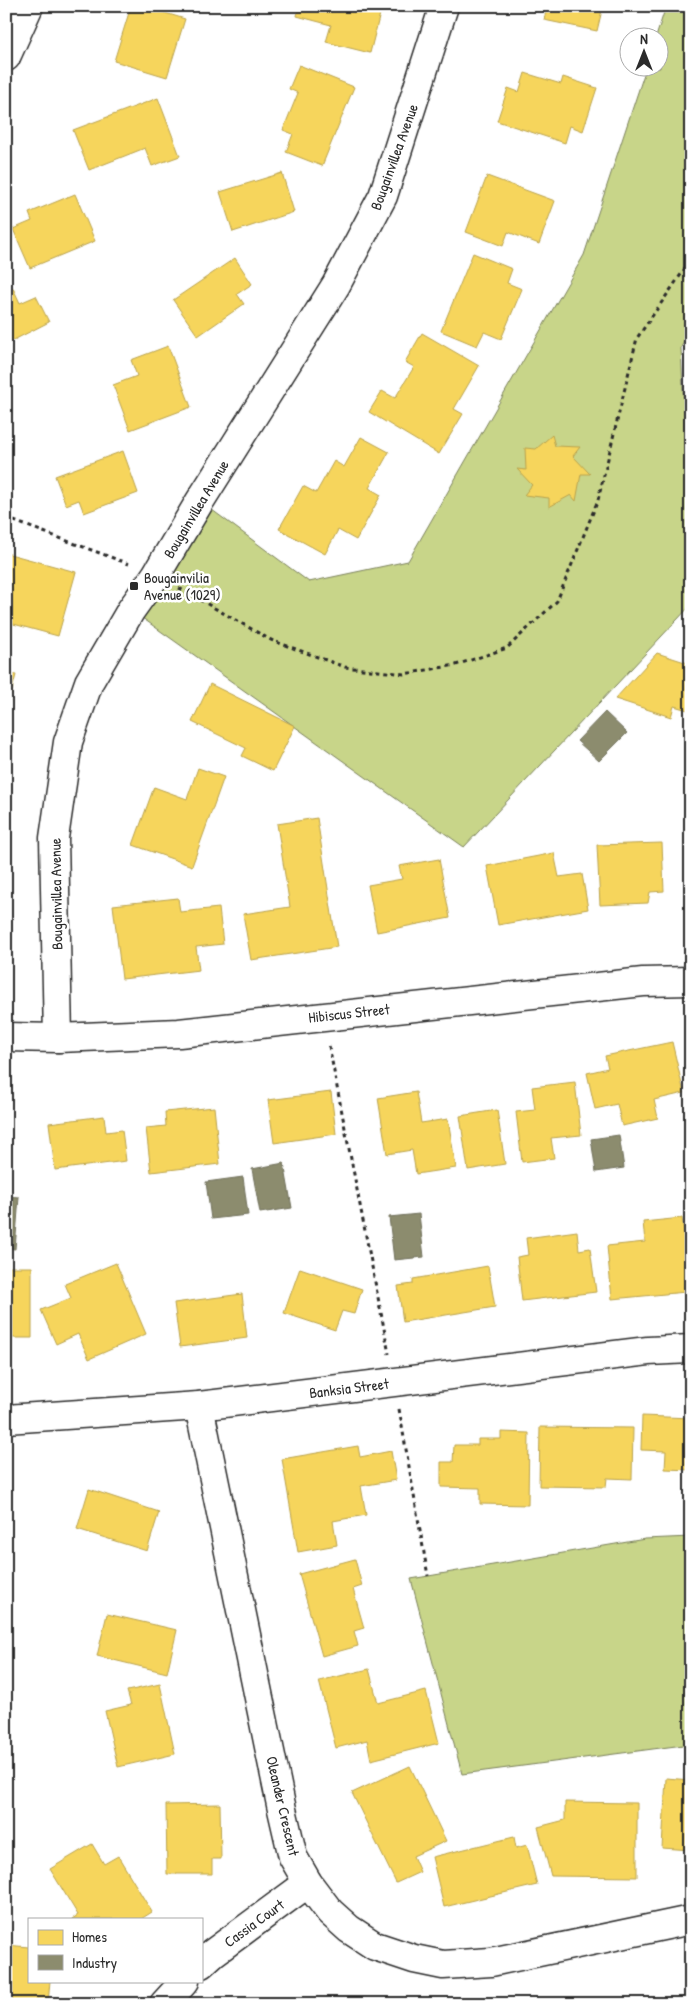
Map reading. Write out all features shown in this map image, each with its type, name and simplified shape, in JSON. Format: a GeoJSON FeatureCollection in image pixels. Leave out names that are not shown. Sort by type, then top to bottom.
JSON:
{"type":"FeatureCollection","features":[{"type":"Feature","properties":{"kind":"street"},"geometry":{"type":"LineString","coordinates":[[6,57],[29,6]]}},
{"type":"Feature","properties":{"kind":"street","name":"Bougainvillea Avenue"},"geometry":{"type":"LineString","coordinates":[[58,1038],[54,838],[68,742],[89,682],[131,610],[156,575],[200,501],[336,285],[382,196],[444,6]]}},
{"type":"Feature","properties":{"kind":"street","name":"Hibiscus Street"},"geometry":{"type":"LineString","coordinates":[[6,1037],[58,1038],[179,1033],[643,982],[691,981]]}},
{"type":"Feature","properties":{"kind":"street","name":"Banksia Street"},"geometry":{"type":"LineString","coordinates":[[6,1419],[199,1406],[648,1350],[691,1349]]}},
{"type":"Feature","properties":{"kind":"street","name":"Oleander Crescent"},"geometry":{"type":"LineString","coordinates":[[199,1406],[293,1857],[308,1883],[330,1912],[349,1930],[376,1946],[414,1959],[443,1965],[491,1962],[691,1920]]}},
{"type":"Feature","properties":{"kind":"street","name":"Cassia Court"},"geometry":{"type":"LineString","coordinates":[[202,1963],[212,1952],[308,1883]]}},
{"type":"Feature","properties":{"kind":"street"},"geometry":{"type":"LineString","coordinates":[[164,2004],[184,1982]]}},
{"type":"Feature","properties":{"kind":"path"},"geometry":{"type":"LineString","coordinates":[[6,518],[156,575],[270,640],[345,667],[404,674],[456,665],[507,648],[558,601],[598,500],[637,338],[691,260]]}},
{"type":"Feature","properties":{"kind":"path"},"geometry":{"type":"LineString","coordinates":[[323,1016],[394,1383],[428,1576]]}},
{"type":"Feature","properties":{"kind":"green space"},"geometry":{"type":"Polygon","coordinates":[[[666,6],[691,6],[691,324],[681,348],[691,550],[691,605],[464,847],[131,610],[200,501],[309,582],[408,561],[584,255],[643,78],[670,78],[670,28],[659,28],[666,6]]]}},
{"type":"Feature","properties":{"kind":"green space"},"geometry":{"type":"Polygon","coordinates":[[[691,1537],[691,1744],[462,1774],[411,1579],[645,1539],[691,1537]]]}},
{"type":"Feature","properties":{"kind":"building: Homes"},"geometry":{"type":"Polygon","coordinates":[[[131,6],[164,6],[162,12],[185,19],[167,77],[114,61],[131,6]]]}},
{"type":"Feature","properties":{"kind":"building: Homes"},"geometry":{"type":"Polygon","coordinates":[[[299,6],[382,6],[370,53],[326,42],[331,25],[297,16],[299,6]]]}},
{"type":"Feature","properties":{"kind":"building: Homes"},"geometry":{"type":"Polygon","coordinates":[[[547,6],[603,6],[597,31],[544,20],[547,6]]]}},
{"type":"Feature","properties":{"kind":"building: Homes"},"geometry":{"type":"Polygon","coordinates":[[[299,65],[354,87],[322,166],[286,152],[293,134],[283,130],[298,93],[289,89],[299,65]]]}},
{"type":"Feature","properties":{"kind":"building: Homes"},"geometry":{"type":"Polygon","coordinates":[[[525,73],[561,84],[563,77],[597,88],[583,131],[570,126],[565,143],[497,121],[508,88],[519,92],[525,73]]]}},
{"type":"Feature","properties":{"kind":"building: Homes"},"geometry":{"type":"Polygon","coordinates":[[[158,98],[180,156],[152,166],[145,148],[89,170],[73,130],[158,98]]]}},
{"type":"Feature","properties":{"kind":"building: Homes"},"geometry":{"type":"Polygon","coordinates":[[[282,173],[294,212],[233,232],[220,192],[282,173]]]}},
{"type":"Feature","properties":{"kind":"building: Homes"},"geometry":{"type":"Polygon","coordinates":[[[487,176],[555,201],[539,244],[508,232],[503,246],[466,232],[487,176]]]}},
{"type":"Feature","properties":{"kind":"building: Homes"},"geometry":{"type":"Polygon","coordinates":[[[75,194],[95,241],[30,268],[13,229],[32,221],[29,213],[75,194]]]}},
{"type":"Feature","properties":{"kind":"building: Homes"},"geometry":{"type":"Polygon","coordinates":[[[473,253],[512,269],[507,283],[522,289],[501,339],[484,332],[477,346],[441,331],[473,253]]]}},
{"type":"Feature","properties":{"kind":"building: Homes"},"geometry":{"type":"Polygon","coordinates":[[[235,258],[252,284],[237,294],[244,304],[198,336],[173,300],[235,258]]]}},
{"type":"Feature","properties":{"kind":"building: Homes"},"geometry":{"type":"Polygon","coordinates":[[[13,288],[20,303],[36,296],[49,322],[6,344],[6,291],[13,288]]]}},
{"type":"Feature","properties":{"kind":"building: Homes"},"geometry":{"type":"Polygon","coordinates":[[[422,333],[479,366],[454,409],[463,414],[439,454],[369,412],[382,391],[395,398],[414,367],[405,362],[422,333]]]}},
{"type":"Feature","properties":{"kind":"building: Homes"},"geometry":{"type":"Polygon","coordinates":[[[168,346],[191,407],[130,430],[113,385],[137,376],[131,360],[168,346]]]}},
{"type":"Feature","properties":{"kind":"building: Homes"},"geometry":{"type":"Polygon","coordinates":[[[552,435],[555,446],[580,447],[573,456],[590,474],[581,474],[576,501],[571,495],[549,507],[549,498],[524,495],[532,485],[517,469],[526,470],[525,448],[536,449],[552,435]]]}},
{"type":"Feature","properties":{"kind":"building: Homes"},"geometry":{"type":"Polygon","coordinates":[[[361,437],[389,452],[369,488],[381,495],[356,540],[338,530],[325,554],[279,529],[303,486],[316,493],[334,461],[344,467],[361,437]]]}},
{"type":"Feature","properties":{"kind":"building: Homes"},"geometry":{"type":"Polygon","coordinates":[[[123,451],[138,493],[84,513],[79,500],[66,505],[55,476],[123,451]]]}},
{"type":"Feature","properties":{"kind":"building: Homes"},"geometry":{"type":"Polygon","coordinates":[[[6,553],[76,572],[58,636],[6,622],[6,553]]]}},
{"type":"Feature","properties":{"kind":"building: Homes"},"geometry":{"type":"Polygon","coordinates":[[[657,653],[691,664],[691,711],[674,706],[671,717],[615,699],[657,653]]]}},
{"type":"Feature","properties":{"kind":"building: Homes"},"geometry":{"type":"Polygon","coordinates":[[[6,673],[16,675],[6,712],[6,673]]]}},
{"type":"Feature","properties":{"kind":"building: Homes"},"geometry":{"type":"Polygon","coordinates":[[[210,684],[295,726],[273,771],[242,756],[246,748],[192,722],[210,684]]]}},
{"type":"Feature","properties":{"kind":"building: Homes"},"geometry":{"type":"Polygon","coordinates":[[[198,768],[224,777],[192,866],[133,845],[154,787],[187,799],[198,768]]]}},
{"type":"Feature","properties":{"kind":"building: Homes"},"geometry":{"type":"Polygon","coordinates":[[[317,818],[337,947],[251,960],[243,914],[290,907],[277,824],[317,818]]]}},
{"type":"Feature","properties":{"kind":"building: Homes"},"geometry":{"type":"Polygon","coordinates":[[[662,843],[664,891],[650,892],[648,903],[600,905],[597,845],[662,843]]]}},
{"type":"Feature","properties":{"kind":"building: Homes"},"geometry":{"type":"Polygon","coordinates":[[[554,853],[559,877],[582,874],[588,909],[498,925],[487,866],[554,853]]]}},
{"type":"Feature","properties":{"kind":"building: Homes"},"geometry":{"type":"Polygon","coordinates":[[[439,859],[450,918],[377,932],[368,885],[402,879],[399,866],[439,859]]]}},
{"type":"Feature","properties":{"kind":"building: Homes"},"geometry":{"type":"Polygon","coordinates":[[[178,898],[180,912],[219,908],[223,944],[196,947],[199,970],[122,979],[113,905],[178,898]]]}},
{"type":"Feature","properties":{"kind":"building: Homes"},"geometry":{"type":"Polygon","coordinates":[[[672,1042],[684,1093],[654,1100],[658,1118],[622,1126],[617,1104],[595,1109],[587,1073],[608,1068],[605,1056],[672,1042]]]}},
{"type":"Feature","properties":{"kind":"building: Homes"},"geometry":{"type":"Polygon","coordinates":[[[575,1082],[581,1135],[551,1138],[554,1158],[522,1162],[516,1112],[535,1110],[532,1087],[575,1082]]]}},
{"type":"Feature","properties":{"kind":"building: Homes"},"geometry":{"type":"Polygon","coordinates":[[[331,1092],[336,1134],[274,1143],[268,1100],[331,1092]]]}},
{"type":"Feature","properties":{"kind":"building: Homes"},"geometry":{"type":"Polygon","coordinates":[[[416,1092],[421,1123],[448,1119],[456,1168],[416,1174],[412,1150],[387,1154],[378,1098],[416,1092]]]}},
{"type":"Feature","properties":{"kind":"building: Homes"},"geometry":{"type":"Polygon","coordinates":[[[214,1107],[220,1164],[151,1172],[146,1128],[166,1126],[165,1112],[214,1107]]]}},
{"type":"Feature","properties":{"kind":"building: Homes"},"geometry":{"type":"Polygon","coordinates":[[[497,1110],[505,1164],[468,1170],[460,1116],[497,1110]]]}},
{"type":"Feature","properties":{"kind":"building: Homes"},"geometry":{"type":"Polygon","coordinates":[[[104,1116],[106,1132],[122,1130],[126,1161],[55,1170],[49,1123],[104,1116]]]}},
{"type":"Feature","properties":{"kind":"building: Homes"},"geometry":{"type":"Polygon","coordinates":[[[682,1218],[685,1239],[691,1239],[691,1277],[685,1277],[686,1292],[612,1299],[607,1246],[645,1242],[643,1222],[682,1218]]]}},
{"type":"Feature","properties":{"kind":"building: Homes"},"geometry":{"type":"Polygon","coordinates":[[[577,1231],[579,1250],[590,1248],[596,1292],[522,1301],[517,1257],[528,1255],[526,1238],[577,1231]]]}},
{"type":"Feature","properties":{"kind":"building: Homes"},"geometry":{"type":"Polygon","coordinates":[[[116,1263],[146,1334],[89,1359],[78,1334],[56,1344],[41,1310],[71,1298],[65,1284],[116,1263]]]}},
{"type":"Feature","properties":{"kind":"building: Homes"},"geometry":{"type":"Polygon","coordinates":[[[488,1266],[495,1307],[403,1322],[398,1286],[413,1284],[413,1279],[488,1266]]]}},
{"type":"Feature","properties":{"kind":"building: Homes"},"geometry":{"type":"Polygon","coordinates":[[[9,1267],[32,1267],[32,1338],[6,1338],[6,1288],[9,1288],[9,1267]]]}},
{"type":"Feature","properties":{"kind":"building: Homes"},"geometry":{"type":"Polygon","coordinates":[[[300,1268],[362,1289],[354,1314],[342,1311],[335,1330],[284,1313],[300,1268]]]}},
{"type":"Feature","properties":{"kind":"building: Homes"},"geometry":{"type":"Polygon","coordinates":[[[242,1294],[247,1338],[180,1347],[174,1303],[242,1294]]]}},
{"type":"Feature","properties":{"kind":"building: Homes"},"geometry":{"type":"Polygon","coordinates":[[[642,1416],[691,1418],[691,1470],[665,1469],[666,1451],[641,1450],[642,1416]]]}},
{"type":"Feature","properties":{"kind":"building: Homes"},"geometry":{"type":"Polygon","coordinates":[[[540,1427],[633,1428],[632,1479],[607,1478],[606,1487],[539,1486],[540,1427]]]}},
{"type":"Feature","properties":{"kind":"building: Homes"},"geometry":{"type":"Polygon","coordinates":[[[501,1432],[529,1433],[528,1505],[480,1504],[480,1488],[441,1487],[441,1462],[453,1462],[454,1445],[478,1445],[478,1439],[501,1439],[501,1432]]]}},
{"type":"Feature","properties":{"kind":"building: Homes"},"geometry":{"type":"Polygon","coordinates":[[[358,1446],[360,1457],[391,1451],[396,1480],[361,1486],[366,1515],[333,1521],[337,1545],[298,1552],[282,1459],[358,1446]]]}},
{"type":"Feature","properties":{"kind":"building: Homes"},"geometry":{"type":"Polygon","coordinates":[[[89,1489],[159,1512],[147,1551],[77,1529],[89,1489]]]}},
{"type":"Feature","properties":{"kind":"building: Homes"},"geometry":{"type":"Polygon","coordinates":[[[355,1559],[362,1586],[353,1589],[364,1628],[354,1631],[358,1646],[322,1656],[299,1574],[355,1559]]]}},
{"type":"Feature","properties":{"kind":"building: Homes"},"geometry":{"type":"Polygon","coordinates":[[[107,1614],[177,1630],[167,1673],[97,1656],[107,1614]]]}},
{"type":"Feature","properties":{"kind":"building: Homes"},"geometry":{"type":"Polygon","coordinates":[[[369,1669],[378,1703],[426,1691],[439,1743],[371,1760],[367,1740],[336,1748],[319,1681],[369,1669]]]}},
{"type":"Feature","properties":{"kind":"building: Homes"},"geometry":{"type":"Polygon","coordinates":[[[160,1684],[175,1754],[118,1767],[105,1711],[131,1705],[127,1691],[160,1684]]]}},
{"type":"Feature","properties":{"kind":"building: Homes"},"geometry":{"type":"Polygon","coordinates":[[[410,1766],[446,1841],[413,1856],[420,1872],[396,1883],[352,1793],[410,1766]]]}},
{"type":"Feature","properties":{"kind":"building: Homes"},"geometry":{"type":"Polygon","coordinates":[[[666,1778],[691,1780],[691,1850],[662,1848],[666,1778]]]}},
{"type":"Feature","properties":{"kind":"building: Homes"},"geometry":{"type":"Polygon","coordinates":[[[565,1802],[637,1803],[637,1877],[551,1876],[538,1827],[565,1820],[565,1802]]]}},
{"type":"Feature","properties":{"kind":"building: Homes"},"geometry":{"type":"Polygon","coordinates":[[[220,1804],[221,1859],[212,1859],[212,1874],[167,1874],[166,1805],[220,1804]]]}},
{"type":"Feature","properties":{"kind":"building: Homes"},"geometry":{"type":"Polygon","coordinates":[[[514,1837],[516,1848],[527,1845],[537,1885],[444,1907],[432,1857],[514,1837]]]}},
{"type":"Feature","properties":{"kind":"building: Homes"},"geometry":{"type":"Polygon","coordinates":[[[92,1844],[104,1864],[118,1856],[152,1912],[143,1918],[74,1918],[78,1915],[50,1869],[92,1844]]]}},
{"type":"Feature","properties":{"kind":"building: Homes"},"geometry":{"type":"Polygon","coordinates":[[[6,1945],[28,1947],[28,1982],[50,1982],[48,2004],[6,2004],[6,1945]]]}},
{"type":"Feature","properties":{"kind":"building: Industry"},"geometry":{"type":"Polygon","coordinates":[[[605,712],[627,733],[599,761],[577,741],[605,712]]]}},
{"type":"Feature","properties":{"kind":"building: Industry"},"geometry":{"type":"Polygon","coordinates":[[[619,1135],[624,1168],[596,1172],[591,1139],[619,1135]]]}},
{"type":"Feature","properties":{"kind":"building: Industry"},"geometry":{"type":"Polygon","coordinates":[[[284,1163],[292,1208],[260,1213],[252,1169],[284,1163]]]}},
{"type":"Feature","properties":{"kind":"building: Industry"},"geometry":{"type":"Polygon","coordinates":[[[243,1177],[248,1215],[211,1219],[206,1182],[243,1177]]]}},
{"type":"Feature","properties":{"kind":"building: Industry"},"geometry":{"type":"Polygon","coordinates":[[[6,1196],[19,1197],[15,1249],[6,1248],[6,1196]]]}},
{"type":"Feature","properties":{"kind":"building: Industry"},"geometry":{"type":"Polygon","coordinates":[[[419,1214],[424,1257],[394,1260],[389,1217],[419,1214]]]}},
{"type":"Feature","properties":{"kind":"place","name":"Bougainvilia Avenue (1029)"},"geometry":{"type":"Point","coordinates":[134,586]}}]}
